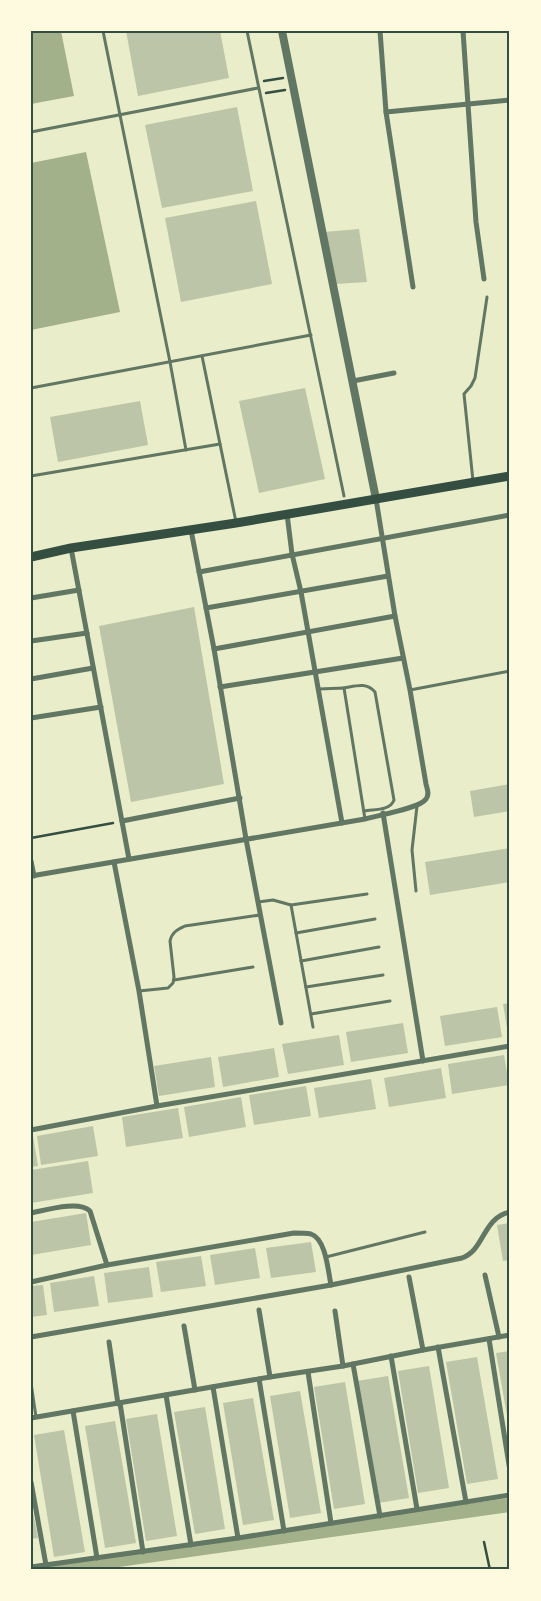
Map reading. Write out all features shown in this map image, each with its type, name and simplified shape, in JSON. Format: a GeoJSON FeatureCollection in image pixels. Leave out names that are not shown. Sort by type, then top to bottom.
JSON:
{"type":"FeatureCollection","features":[{"type":"Feature","properties":{"kind":"main road"},"geometry":{"type":"LineString","coordinates":[[31,557],[71,548],[287,514],[345,500],[376,499],[510,476]]}},
{"type":"Feature","properties":{"kind":"street"},"geometry":{"type":"LineString","coordinates":[[31,862],[33,876],[365,819],[383,813],[418,806],[426,799],[428,791],[395,616],[376,499],[282,31]]}},
{"type":"Feature","properties":{"kind":"street"},"geometry":{"type":"LineString","coordinates":[[380,31],[386,112],[413,287]]}},
{"type":"Feature","properties":{"kind":"street"},"geometry":{"type":"LineString","coordinates":[[462,31],[476,222],[484,279]]}},
{"type":"Feature","properties":{"kind":"street"},"geometry":{"type":"LineString","coordinates":[[386,112],[508,100]]}},
{"type":"Feature","properties":{"kind":"street"},"geometry":{"type":"LineString","coordinates":[[353,381],[394,373]]}},
{"type":"Feature","properties":{"kind":"street"},"geometry":{"type":"LineString","coordinates":[[287,514],[292,554],[316,672],[342,823]]}},
{"type":"Feature","properties":{"kind":"street"},"geometry":{"type":"LineString","coordinates":[[199,572],[510,515]]}},
{"type":"Feature","properties":{"kind":"street"},"geometry":{"type":"LineString","coordinates":[[190,529],[214,649],[246,839],[281,1023]]}},
{"type":"Feature","properties":{"kind":"street"},"geometry":{"type":"LineString","coordinates":[[71,548],[129,859]]}},
{"type":"Feature","properties":{"kind":"street"},"geometry":{"type":"LineString","coordinates":[[206,608],[388,576]]}},
{"type":"Feature","properties":{"kind":"street"},"geometry":{"type":"LineString","coordinates":[[31,598],[79,590]]}},
{"type":"Feature","properties":{"kind":"street"},"geometry":{"type":"LineString","coordinates":[[214,649],[395,616]]}},
{"type":"Feature","properties":{"kind":"street"},"geometry":{"type":"LineString","coordinates":[[31,641],[87,633]]}},
{"type":"Feature","properties":{"kind":"street"},"geometry":{"type":"LineString","coordinates":[[220,687],[403,658]]}},
{"type":"Feature","properties":{"kind":"street"},"geometry":{"type":"LineString","coordinates":[[31,679],[93,668]]}},
{"type":"Feature","properties":{"kind":"street"},"geometry":{"type":"LineString","coordinates":[[31,718],[102,707]]}},
{"type":"Feature","properties":{"kind":"street"},"geometry":{"type":"LineString","coordinates":[[122,821],[240,798]]}},
{"type":"Feature","properties":{"kind":"street"},"geometry":{"type":"LineString","coordinates":[[383,813],[422,1061]]}},
{"type":"Feature","properties":{"kind":"street"},"geometry":{"type":"LineString","coordinates":[[114,862],[139,991],[157,1106]]}},
{"type":"Feature","properties":{"kind":"street"},"geometry":{"type":"LineString","coordinates":[[31,1130],[157,1106],[510,1046]]}},
{"type":"Feature","properties":{"kind":"street"},"geometry":{"type":"LineString","coordinates":[[31,1213],[74,1205],[86,1207],[90,1211],[107,1265]]}},
{"type":"Feature","properties":{"kind":"street"},"geometry":{"type":"LineString","coordinates":[[31,1337],[331,1285],[467,1256],[472,1253],[494,1220],[498,1216],[510,1212]]}},
{"type":"Feature","properties":{"kind":"street"},"geometry":{"type":"LineString","coordinates":[[31,1282],[107,1265],[294,1233],[312,1235],[320,1240],[326,1257],[331,1285]]}},
{"type":"Feature","properties":{"kind":"street"},"geometry":{"type":"LineString","coordinates":[[486,1275],[499,1337]]}},
{"type":"Feature","properties":{"kind":"street"},"geometry":{"type":"LineString","coordinates":[[409,1277],[423,1350]]}},
{"type":"Feature","properties":{"kind":"street"},"geometry":{"type":"LineString","coordinates":[[259,1310],[270,1377]]}},
{"type":"Feature","properties":{"kind":"street"},"geometry":{"type":"LineString","coordinates":[[335,1311],[344,1366]]}},
{"type":"Feature","properties":{"kind":"street"},"geometry":{"type":"LineString","coordinates":[[184,1326],[195,1390]]}},
{"type":"Feature","properties":{"kind":"street"},"geometry":{"type":"LineString","coordinates":[[33,1417],[344,1366],[510,1335]]}},
{"type":"Feature","properties":{"kind":"street"},"geometry":{"type":"LineString","coordinates":[[489,1338],[510,1471]]}},
{"type":"Feature","properties":{"kind":"street"},"geometry":{"type":"LineString","coordinates":[[109,1342],[143,1552]]}},
{"type":"Feature","properties":{"kind":"street"},"geometry":{"type":"LineString","coordinates":[[438,1347],[466,1502]]}},
{"type":"Feature","properties":{"kind":"street"},"geometry":{"type":"LineString","coordinates":[[391,1356],[417,1509]]}},
{"type":"Feature","properties":{"kind":"street"},"geometry":{"type":"LineString","coordinates":[[353,1364],[380,1516]]}},
{"type":"Feature","properties":{"kind":"street"},"geometry":{"type":"LineString","coordinates":[[308,1372],[331,1523]]}},
{"type":"Feature","properties":{"kind":"street"},"geometry":{"type":"LineString","coordinates":[[259,1379],[284,1531]]}},
{"type":"Feature","properties":{"kind":"street"},"geometry":{"type":"LineString","coordinates":[[213,1387],[238,1538]]}},
{"type":"Feature","properties":{"kind":"street"},"geometry":{"type":"LineString","coordinates":[[166,1396],[191,1545]]}},
{"type":"Feature","properties":{"kind":"street"},"geometry":{"type":"LineString","coordinates":[[73,1411],[97,1558]]}},
{"type":"Feature","properties":{"kind":"street"},"geometry":{"type":"LineString","coordinates":[[31,1482],[46,1565]]}},
{"type":"Feature","properties":{"kind":"street"},"geometry":{"type":"LineString","coordinates":[[31,1568],[284,1531],[510,1495]]}},
{"type":"Feature","properties":{"kind":"lane"},"geometry":{"type":"LineString","coordinates":[[103,31],[121,114],[186,450]]}},
{"type":"Feature","properties":{"kind":"lane"},"geometry":{"type":"LineString","coordinates":[[247,31],[345,500]]}},
{"type":"Feature","properties":{"kind":"lane"},"geometry":{"type":"LineString","coordinates":[[31,132],[258,88]]}},
{"type":"Feature","properties":{"kind":"lane"},"geometry":{"type":"LineString","coordinates":[[473,482],[464,394],[475,378],[487,297]]}},
{"type":"Feature","properties":{"kind":"lane"},"geometry":{"type":"LineString","coordinates":[[31,388],[311,335]]}},
{"type":"Feature","properties":{"kind":"lane"},"geometry":{"type":"LineString","coordinates":[[202,356],[236,523]]}},
{"type":"Feature","properties":{"kind":"lane"},"geometry":{"type":"LineString","coordinates":[[31,476],[220,444]]}},
{"type":"Feature","properties":{"kind":"lane"},"geometry":{"type":"LineString","coordinates":[[410,690],[510,671]]}},
{"type":"Feature","properties":{"kind":"lane"},"geometry":{"type":"LineString","coordinates":[[318,689],[363,685],[370,686],[375,692],[394,800],[389,807],[364,811]]}},
{"type":"Feature","properties":{"kind":"lane"},"geometry":{"type":"LineString","coordinates":[[344,688],[365,819]]}},
{"type":"Feature","properties":{"kind":"lane"},"geometry":{"type":"LineString","coordinates":[[416,891],[412,850],[418,806]]}},
{"type":"Feature","properties":{"kind":"lane"},"geometry":{"type":"LineString","coordinates":[[258,902],[273,900],[291,905],[367,894]]}},
{"type":"Feature","properties":{"kind":"lane"},"geometry":{"type":"LineString","coordinates":[[291,905],[313,1027]]}},
{"type":"Feature","properties":{"kind":"lane"},"geometry":{"type":"LineString","coordinates":[[139,991],[168,988],[173,984],[170,941],[171,936],[176,930],[184,926],[260,915]]}},
{"type":"Feature","properties":{"kind":"lane"},"geometry":{"type":"LineString","coordinates":[[296,933],[375,918]]}},
{"type":"Feature","properties":{"kind":"lane"},"geometry":{"type":"LineString","coordinates":[[301,961],[379,947]]}},
{"type":"Feature","properties":{"kind":"lane"},"geometry":{"type":"LineString","coordinates":[[174,980],[253,967]]}},
{"type":"Feature","properties":{"kind":"lane"},"geometry":{"type":"LineString","coordinates":[[306,987],[384,975]]}},
{"type":"Feature","properties":{"kind":"lane"},"geometry":{"type":"LineString","coordinates":[[311,1014],[390,1001]]}},
{"type":"Feature","properties":{"kind":"lane"},"geometry":{"type":"LineString","coordinates":[[326,1257],[426,1232]]}},
{"type":"Feature","properties":{"kind":"lane"},"geometry":{"type":"LineString","coordinates":[[31,1383],[33,1417]]}},
{"type":"Feature","properties":{"kind":"path"},"geometry":{"type":"LineString","coordinates":[[258,82],[290,76]]}},
{"type":"Feature","properties":{"kind":"path"},"geometry":{"type":"LineString","coordinates":[[260,94],[293,89]]}},
{"type":"Feature","properties":{"kind":"path"},"geometry":{"type":"LineString","coordinates":[[31,838],[122,821]]}},
{"type":"Feature","properties":{"kind":"path"},"geometry":{"type":"LineString","coordinates":[[484,1542],[490,1570]]}},
{"type":"Feature","properties":{"kind":"shaded area"},"geometry":{"type":"Polygon","coordinates":[[[31,31],[61,31],[74,96],[31,104],[31,31]]]}},
{"type":"Feature","properties":{"kind":"shaded area"},"geometry":{"type":"Polygon","coordinates":[[[86,152],[120,312],[31,330],[31,163],[86,152]]]}},
{"type":"Feature","properties":{"kind":"building"},"geometry":{"type":"Polygon","coordinates":[[[126,31],[220,31],[229,78],[138,96],[126,31]]]}},
{"type":"Feature","properties":{"kind":"building"},"geometry":{"type":"Polygon","coordinates":[[[237,107],[253,191],[162,208],[145,125],[237,107]]]}},
{"type":"Feature","properties":{"kind":"building"},"geometry":{"type":"Polygon","coordinates":[[[256,201],[272,284],[181,302],[165,218],[256,201]]]}},
{"type":"Feature","properties":{"kind":"building"},"geometry":{"type":"Polygon","coordinates":[[[359,229],[367,282],[335,284],[324,232],[359,229]]]}},
{"type":"Feature","properties":{"kind":"building"},"geometry":{"type":"Polygon","coordinates":[[[305,388],[325,479],[259,493],[239,401],[305,388]]]}},
{"type":"Feature","properties":{"kind":"building"},"geometry":{"type":"Polygon","coordinates":[[[140,401],[148,445],[58,462],[50,417],[140,401]]]}},
{"type":"Feature","properties":{"kind":"building"},"geometry":{"type":"Polygon","coordinates":[[[194,607],[224,784],[131,802],[99,626],[194,607]]]}},
{"type":"Feature","properties":{"kind":"building"},"geometry":{"type":"Polygon","coordinates":[[[510,784],[510,811],[474,817],[470,791],[510,784]]]}},
{"type":"Feature","properties":{"kind":"building"},"geometry":{"type":"Polygon","coordinates":[[[510,848],[510,882],[430,895],[425,862],[510,848]]]}},
{"type":"Feature","properties":{"kind":"building"},"geometry":{"type":"Polygon","coordinates":[[[510,1003],[510,1033],[508,1034],[503,1004],[510,1003]]]}},
{"type":"Feature","properties":{"kind":"building"},"geometry":{"type":"Polygon","coordinates":[[[497,1007],[502,1037],[445,1046],[440,1016],[497,1007]]]}},
{"type":"Feature","properties":{"kind":"building"},"geometry":{"type":"Polygon","coordinates":[[[403,1023],[408,1053],[351,1062],[346,1032],[403,1023]]]}},
{"type":"Feature","properties":{"kind":"building"},"geometry":{"type":"Polygon","coordinates":[[[339,1035],[344,1065],[288,1074],[282,1044],[339,1035]]]}},
{"type":"Feature","properties":{"kind":"building"},"geometry":{"type":"Polygon","coordinates":[[[274,1048],[279,1077],[223,1087],[218,1057],[274,1048]]]}},
{"type":"Feature","properties":{"kind":"building"},"geometry":{"type":"Polygon","coordinates":[[[504,1055],[509,1085],[452,1094],[448,1064],[504,1055]]]}},
{"type":"Feature","properties":{"kind":"building"},"geometry":{"type":"Polygon","coordinates":[[[211,1057],[215,1087],[159,1096],[154,1066],[211,1057]]]}},
{"type":"Feature","properties":{"kind":"building"},"geometry":{"type":"Polygon","coordinates":[[[441,1068],[446,1098],[389,1107],[384,1078],[441,1068]]]}},
{"type":"Feature","properties":{"kind":"building"},"geometry":{"type":"Polygon","coordinates":[[[371,1079],[376,1109],[319,1118],[314,1088],[371,1079]]]}},
{"type":"Feature","properties":{"kind":"building"},"geometry":{"type":"Polygon","coordinates":[[[306,1086],[311,1116],[254,1125],[249,1095],[306,1086]]]}},
{"type":"Feature","properties":{"kind":"building"},"geometry":{"type":"Polygon","coordinates":[[[241,1097],[246,1127],[189,1137],[184,1107],[241,1097]]]}},
{"type":"Feature","properties":{"kind":"building"},"geometry":{"type":"Polygon","coordinates":[[[178,1108],[183,1138],[126,1147],[122,1117],[178,1108]]]}},
{"type":"Feature","properties":{"kind":"building"},"geometry":{"type":"Polygon","coordinates":[[[93,1126],[98,1156],[41,1165],[37,1136],[93,1126]]]}},
{"type":"Feature","properties":{"kind":"building"},"geometry":{"type":"Polygon","coordinates":[[[33,1136],[38,1166],[31,1167],[31,1137],[33,1136]]]}},
{"type":"Feature","properties":{"kind":"building"},"geometry":{"type":"Polygon","coordinates":[[[88,1161],[93,1193],[31,1203],[31,1170],[88,1161]]]}},
{"type":"Feature","properties":{"kind":"building"},"geometry":{"type":"Polygon","coordinates":[[[86,1213],[91,1245],[31,1255],[31,1222],[86,1213]]]}},
{"type":"Feature","properties":{"kind":"building"},"geometry":{"type":"Polygon","coordinates":[[[510,1223],[510,1260],[503,1261],[497,1225],[510,1223]]]}},
{"type":"Feature","properties":{"kind":"building"},"geometry":{"type":"Polygon","coordinates":[[[311,1242],[316,1272],[271,1278],[266,1248],[311,1242]]]}},
{"type":"Feature","properties":{"kind":"building"},"geometry":{"type":"Polygon","coordinates":[[[255,1248],[260,1278],[215,1285],[210,1255],[255,1248]]]}},
{"type":"Feature","properties":{"kind":"building"},"geometry":{"type":"Polygon","coordinates":[[[201,1256],[206,1286],[161,1292],[156,1262],[201,1256]]]}},
{"type":"Feature","properties":{"kind":"building"},"geometry":{"type":"Polygon","coordinates":[[[149,1267],[153,1297],[108,1303],[104,1273],[149,1267]]]}},
{"type":"Feature","properties":{"kind":"building"},"geometry":{"type":"Polygon","coordinates":[[[94,1276],[99,1306],[54,1312],[50,1283],[94,1276]]]}},
{"type":"Feature","properties":{"kind":"building"},"geometry":{"type":"Polygon","coordinates":[[[43,1285],[47,1315],[31,1317],[31,1286],[43,1285]]]}},
{"type":"Feature","properties":{"kind":"building"},"geometry":{"type":"Polygon","coordinates":[[[510,1351],[510,1427],[509,1427],[496,1353],[510,1351]]]}},
{"type":"Feature","properties":{"kind":"building"},"geometry":{"type":"Polygon","coordinates":[[[477,1357],[498,1479],[467,1484],[446,1362],[477,1357]]]}},
{"type":"Feature","properties":{"kind":"building"},"geometry":{"type":"Polygon","coordinates":[[[429,1366],[449,1488],[418,1493],[398,1371],[429,1366]]]}},
{"type":"Feature","properties":{"kind":"building"},"geometry":{"type":"Polygon","coordinates":[[[388,1376],[409,1498],[378,1503],[357,1381],[388,1376]]]}},
{"type":"Feature","properties":{"kind":"building"},"geometry":{"type":"Polygon","coordinates":[[[345,1382],[365,1504],[334,1509],[314,1387],[345,1382]]]}},
{"type":"Feature","properties":{"kind":"building"},"geometry":{"type":"Polygon","coordinates":[[[300,1391],[321,1513],[290,1518],[270,1396],[300,1391]]]}},
{"type":"Feature","properties":{"kind":"building"},"geometry":{"type":"Polygon","coordinates":[[[253,1398],[274,1520],[243,1525],[223,1403],[253,1398]]]}},
{"type":"Feature","properties":{"kind":"building"},"geometry":{"type":"Polygon","coordinates":[[[205,1407],[225,1529],[195,1534],[174,1412],[205,1407]]]}},
{"type":"Feature","properties":{"kind":"building"},"geometry":{"type":"Polygon","coordinates":[[[157,1414],[177,1536],[146,1541],[126,1419],[157,1414]]]}},
{"type":"Feature","properties":{"kind":"building"},"geometry":{"type":"Polygon","coordinates":[[[115,1421],[136,1543],[105,1548],[85,1426],[115,1421]]]}},
{"type":"Feature","properties":{"kind":"building"},"geometry":{"type":"Polygon","coordinates":[[[64,1430],[85,1552],[54,1557],[34,1435],[64,1430]]]}},
{"type":"Feature","properties":{"kind":"building"},"geometry":{"type":"Polygon","coordinates":[[[31,1501],[38,1538],[31,1539],[31,1501]]]}},
{"type":"Feature","properties":{"kind":"waterway"},"geometry":{"type":"LineString","coordinates":[[47,1570],[510,1505]]}}]}
